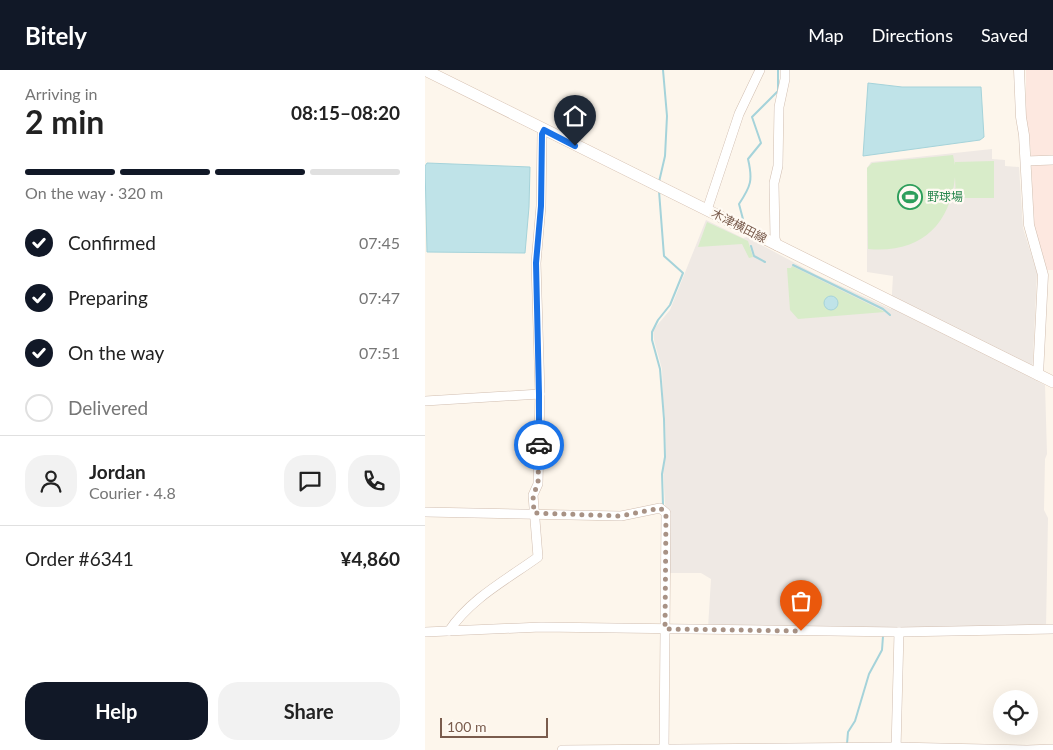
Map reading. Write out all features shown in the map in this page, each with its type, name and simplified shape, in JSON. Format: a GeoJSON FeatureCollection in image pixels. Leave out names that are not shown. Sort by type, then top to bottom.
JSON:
{"type":"FeatureCollection","features":[{"type":"Feature","properties":{"kind":"main road","name":"木津横田線"},"geometry":{"type":"LineString","coordinates":[[425,70],[1053,382]]}},
{"type":"Feature","properties":{"kind":"street"},"geometry":{"type":"LineString","coordinates":[[707,210],[739,114],[756,82],[760,70]]}},
{"type":"Feature","properties":{"kind":"street"},"geometry":{"type":"LineString","coordinates":[[777,246],[775,238],[774,183],[778,166],[779,107],[785,70]]}},
{"type":"Feature","properties":{"kind":"street"},"geometry":{"type":"LineString","coordinates":[[1019,70],[1029,225],[1043,275],[1039,375]]}},
{"type":"Feature","properties":{"kind":"street"},"geometry":{"type":"LineString","coordinates":[[449,631],[470,605],[538,558],[533,495],[538,484],[539,394],[536,263],[541,206],[542,134],[544,130]]}},
{"type":"Feature","properties":{"kind":"street"},"geometry":{"type":"LineString","coordinates":[[1026,161],[1053,160]]}},
{"type":"Feature","properties":{"kind":"street"},"geometry":{"type":"LineString","coordinates":[[425,401],[539,394]]}},
{"type":"Feature","properties":{"kind":"street"},"geometry":{"type":"LineString","coordinates":[[425,512],[621,516],[663,511],[665,629],[663,749]]}},
{"type":"Feature","properties":{"kind":"street"},"geometry":{"type":"LineString","coordinates":[[425,632],[541,627],[899,632],[1053,629]]}},
{"type":"Feature","properties":{"kind":"street"},"geometry":{"type":"LineString","coordinates":[[896,749],[899,632]]}},
{"type":"Feature","properties":{"kind":"street"},"geometry":{"type":"LineString","coordinates":[[562,750],[1053,749]]}},
{"type":"Feature","properties":{"kind":"shaded area"},"geometry":{"type":"Polygon","coordinates":[[[1026,70],[1053,70],[1053,270],[1047,270],[1033,221],[1031,151],[1026,122],[1026,70]]]}},
{"type":"Feature","properties":{"kind":"shaded area"},"geometry":{"type":"Polygon","coordinates":[[[992,149],[992,159],[1005,160],[1005,166],[1019,167],[1023,228],[1037,273],[1032,378],[1045,385],[1047,454],[1045,459],[1044,510],[1048,518],[1046,628],[708,628],[711,579],[701,573],[669,573],[663,470],[666,455],[662,369],[653,330],[670,310],[706,220],[743,238],[747,237],[817,275],[891,309],[893,276],[867,272],[867,168],[871,162],[992,149]]]}},
{"type":"Feature","properties":{"kind":"green space","name":"野球場"},"geometry":{"type":"Polygon","coordinates":[[[953,155],[955,165],[955,162],[994,161],[994,198],[956,198],[955,177],[952,195],[946,210],[928,234],[916,242],[902,247],[868,249],[867,168],[872,163],[953,155]]]}},
{"type":"Feature","properties":{"kind":"green space"},"geometry":{"type":"Polygon","coordinates":[[[707,222],[748,241],[753,257],[749,258],[742,244],[698,247],[707,222]]]}},
{"type":"Feature","properties":{"kind":"green space"},"geometry":{"type":"Polygon","coordinates":[[[792,266],[885,312],[798,319],[790,310],[787,268],[792,266]]]}},
{"type":"Feature","properties":{"kind":"water"},"geometry":{"type":"Polygon","coordinates":[[[868,83],[902,87],[981,87],[984,137],[980,140],[863,156],[868,83]]]}},
{"type":"Feature","properties":{"kind":"water"},"geometry":{"type":"Polygon","coordinates":[[[427,163],[530,167],[525,253],[427,252],[425,166],[427,163]]]}},
{"type":"Feature","properties":{"kind":"water"},"geometry":{"type":"Polygon","coordinates":[[[828,296],[834,296],[838,303],[834,310],[828,310],[824,306],[824,300],[828,296]]]}},
{"type":"Feature","properties":{"kind":"waterway"},"geometry":{"type":"LineString","coordinates":[[659,182],[665,156],[667,116],[663,70]]}},
{"type":"Feature","properties":{"kind":"waterway"},"geometry":{"type":"LineString","coordinates":[[744,223],[739,204],[750,183],[748,159],[761,143],[752,117],[778,91],[778,70]]}},
{"type":"Feature","properties":{"kind":"waterway"},"geometry":{"type":"LineString","coordinates":[[659,191],[664,256],[683,273],[670,305],[658,320],[652,332],[652,340],[660,369],[664,419],[663,505]]}},
{"type":"Feature","properties":{"kind":"waterway"},"geometry":{"type":"LineString","coordinates":[[751,246],[754,256],[765,262]]}},
{"type":"Feature","properties":{"kind":"waterway"},"geometry":{"type":"LineString","coordinates":[[793,265],[883,309],[890,315]]}},
{"type":"Feature","properties":{"kind":"waterway"},"geometry":{"type":"LineString","coordinates":[[847,744],[848,732],[855,721],[869,674],[882,650],[883,636]]}},
{"type":"Feature","properties":{"kind":"way so far"},"geometry":{"type":"LineString","coordinates":[[539,445],[538,484],[533,495],[534,513],[621,516],[660,508],[666,513],[665,629],[801,631]]}},
{"type":"Feature","properties":{"kind":"place","name":"野球場"},"geometry":{"type":"Point","coordinates":[910,197]}},
{"type":"Feature","properties":{"kind":"route"},"geometry":{"type":"LineString","coordinates":[[539,445],[536,263],[541,206],[542,134],[544,130],[575,146]]}}]}
